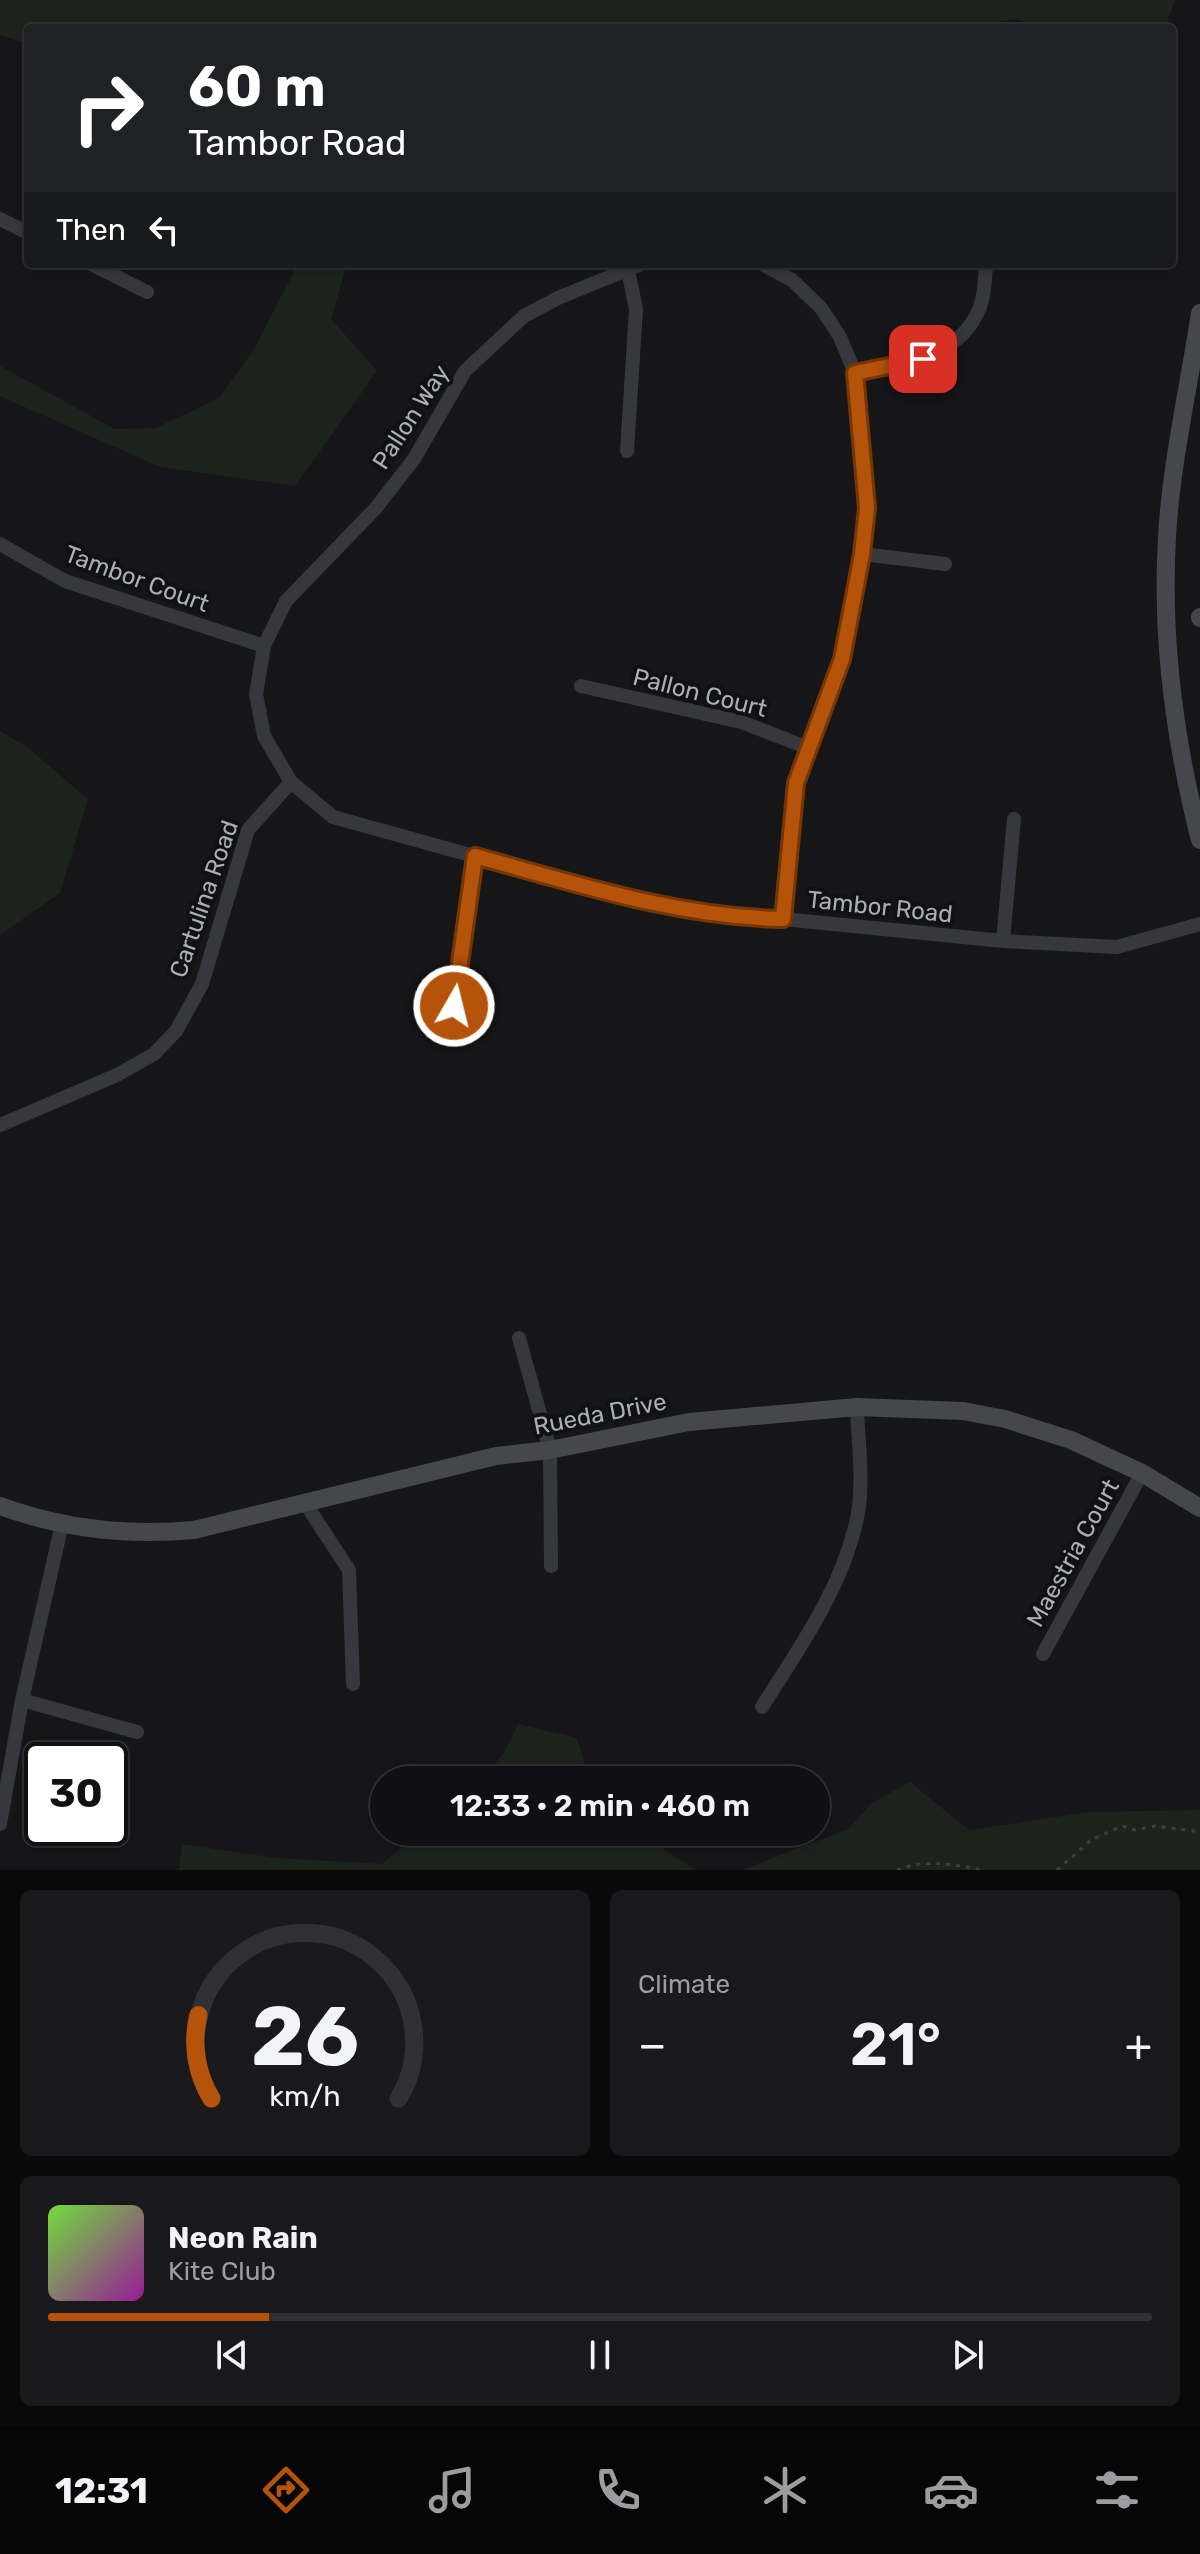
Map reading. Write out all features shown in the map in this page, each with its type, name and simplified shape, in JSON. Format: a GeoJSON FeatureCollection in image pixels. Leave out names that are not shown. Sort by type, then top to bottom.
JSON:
{"type":"FeatureCollection","features":[{"type":"Feature","properties":{"kind":"street"},"geometry":{"type":"LineString","coordinates":[[0,219],[24,231]]}},
{"type":"Feature","properties":{"kind":"street"},"geometry":{"type":"LineString","coordinates":[[99,268],[147,292]]}},
{"type":"Feature","properties":{"kind":"street","name":"Pallon Way"},"geometry":{"type":"LineString","coordinates":[[264,646],[286,601],[375,509],[414,459],[465,371],[524,316],[558,298],[632,268]]}},
{"type":"Feature","properties":{"kind":"street"},"geometry":{"type":"LineString","coordinates":[[627,451],[636,309],[634,268]]}},
{"type":"Feature","properties":{"kind":"street"},"geometry":{"type":"LineString","coordinates":[[770,268],[792,280],[821,308],[840,337],[855,373],[867,508],[862,554],[842,659],[806,747],[796,783],[783,919]]}},
{"type":"Feature","properties":{"kind":"street"},"geometry":{"type":"LineString","coordinates":[[855,373],[923,359],[969,330],[982,304],[986,268]]}},
{"type":"Feature","properties":{"kind":"street"},"geometry":{"type":"LineString","coordinates":[[1200,313],[1167,533],[1165,621],[1185,780],[1200,840]]}},
{"type":"Feature","properties":{"kind":"street","name":"Tambor Court"},"geometry":{"type":"LineString","coordinates":[[0,544],[65,581],[264,646]]}},
{"type":"Feature","properties":{"kind":"street"},"geometry":{"type":"LineString","coordinates":[[862,554],[945,564]]}},
{"type":"Feature","properties":{"kind":"street","name":"Tambor Road"},"geometry":{"type":"LineString","coordinates":[[264,646],[256,694],[264,736],[291,782],[333,817],[629,899],[727,918],[783,919],[1003,941],[1117,947],[1200,924]]}},
{"type":"Feature","properties":{"kind":"street","name":"Pallon Court"},"geometry":{"type":"LineString","coordinates":[[581,686],[741,722],[806,747]]}},
{"type":"Feature","properties":{"kind":"street","name":"Cartulina Road"},"geometry":{"type":"LineString","coordinates":[[0,1125],[117,1075],[154,1054],[176,1031],[202,984],[248,830],[255,817],[291,782]]}},
{"type":"Feature","properties":{"kind":"street"},"geometry":{"type":"LineString","coordinates":[[1003,941],[1014,819]]}},
{"type":"Feature","properties":{"kind":"street"},"geometry":{"type":"LineString","coordinates":[[454,1006],[475,856]]}},
{"type":"Feature","properties":{"kind":"street"},"geometry":{"type":"LineString","coordinates":[[519,1338],[550,1450],[551,1566]]}},
{"type":"Feature","properties":{"kind":"street"},"geometry":{"type":"LineString","coordinates":[[762,1707],[836,1585],[857,1522],[860,1491],[857,1407]]}},
{"type":"Feature","properties":{"kind":"street","name":"Rueda Drive"},"geometry":{"type":"LineString","coordinates":[[0,1506],[62,1524],[121,1532],[170,1532],[218,1526],[496,1456],[550,1450],[689,1422],[857,1407],[963,1411],[1005,1419],[1071,1440],[1142,1473],[1200,1508]]}},
{"type":"Feature","properties":{"kind":"street","name":"Maestria Court"},"geometry":{"type":"LineString","coordinates":[[1043,1654],[1142,1473]]}},
{"type":"Feature","properties":{"kind":"street"},"geometry":{"type":"LineString","coordinates":[[305,1503],[349,1570],[353,1684]]}},
{"type":"Feature","properties":{"kind":"street"},"geometry":{"type":"LineString","coordinates":[[0,1824],[22,1700],[62,1524]]}},
{"type":"Feature","properties":{"kind":"street"},"geometry":{"type":"LineString","coordinates":[[22,1700],[137,1732]]}},
{"type":"Feature","properties":{"kind":"path"},"geometry":{"type":"LineString","coordinates":[[1057,1870],[1091,1840],[1122,1826],[1135,1830],[1155,1826],[1200,1832]]}},
{"type":"Feature","properties":{"kind":"path"},"geometry":{"type":"LineString","coordinates":[[897,1870],[916,1862],[934,1861],[983,1870]]}},
{"type":"Feature","properties":{"kind":"shaded area"},"geometry":{"type":"Polygon","coordinates":[[[0,0],[1175,0],[1166,24],[1039,24],[1015,19],[986,24],[24,24],[24,43],[0,35],[0,0]]]}},
{"type":"Feature","properties":{"kind":"shaded area"},"geometry":{"type":"Polygon","coordinates":[[[296,268],[346,268],[331,319],[377,371],[295,486],[160,467],[0,396],[0,366],[115,429],[156,428],[219,398],[253,351],[296,268]]]}},
{"type":"Feature","properties":{"kind":"shaded area"},"geometry":{"type":"Polygon","coordinates":[[[0,731],[27,747],[88,799],[60,893],[0,935],[0,731]]]}},
{"type":"Feature","properties":{"kind":"shaded area"},"geometry":{"type":"Polygon","coordinates":[[[518,1724],[577,1738],[585,1766],[493,1766],[504,1753],[518,1724]]]}},
{"type":"Feature","properties":{"kind":"shaded area"},"geometry":{"type":"Polygon","coordinates":[[[910,1782],[969,1830],[1089,1812],[1200,1810],[1200,1870],[742,1870],[804,1846],[830,1846],[830,1836],[848,1829],[872,1803],[910,1782]]]}},
{"type":"Feature","properties":{"kind":"shaded area"},"geometry":{"type":"Polygon","coordinates":[[[182,1844],[275,1858],[382,1864],[403,1846],[659,1846],[695,1870],[179,1870],[182,1844]]]}},
{"type":"Feature","properties":{"kind":"route"},"geometry":{"type":"LineString","coordinates":[[454,1006],[475,856],[629,899],[727,918],[783,919],[796,783],[806,747],[842,659],[855,607],[862,554],[867,508],[855,373],[923,359]]}}]}
